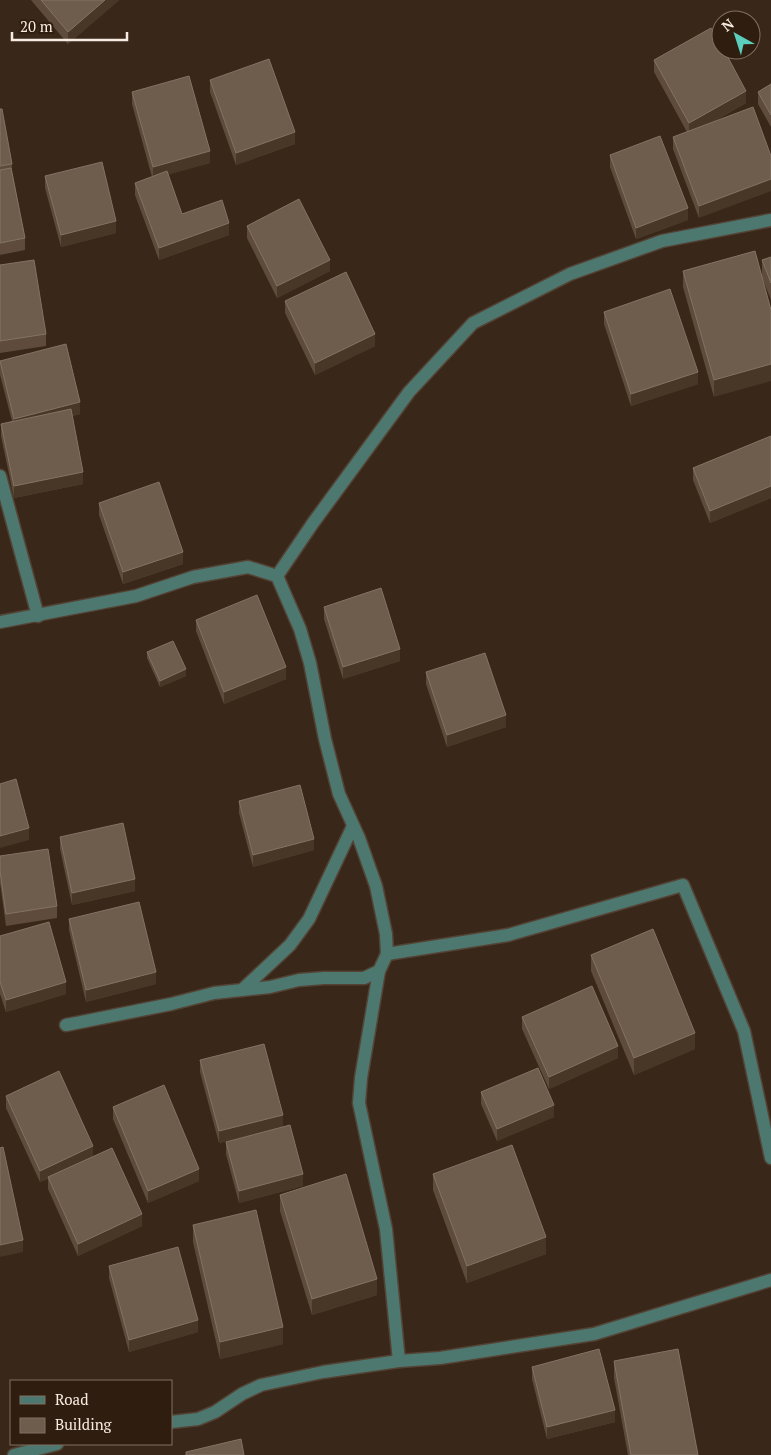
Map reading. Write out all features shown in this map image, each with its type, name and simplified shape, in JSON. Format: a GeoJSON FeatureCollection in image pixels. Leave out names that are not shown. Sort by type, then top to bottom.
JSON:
{"type":"FeatureCollection","features":[{"type":"Feature","properties":{"kind":"street"},"geometry":{"type":"LineString","coordinates":[[277,576],[313,523],[409,392],[473,323],[570,274],[662,241],[771,220]]}},
{"type":"Feature","properties":{"kind":"street"},"geometry":{"type":"LineString","coordinates":[[0,476],[38,616]]}},
{"type":"Feature","properties":{"kind":"street"},"geometry":{"type":"LineString","coordinates":[[0,622],[136,596],[193,577],[248,566],[277,576],[300,630],[310,663],[325,739],[339,794],[354,826],[376,886],[386,934],[387,954],[380,971],[361,1078],[360,1103],[386,1229],[399,1361]]}},
{"type":"Feature","properties":{"kind":"street"},"geometry":{"type":"LineString","coordinates":[[242,990],[290,945],[310,919],[354,826]]}},
{"type":"Feature","properties":{"kind":"street"},"geometry":{"type":"LineString","coordinates":[[387,954],[508,935],[683,885],[744,1031],[771,1158]]}},
{"type":"Feature","properties":{"kind":"street"},"geometry":{"type":"LineString","coordinates":[[66,1025],[171,1004],[214,993],[270,987],[299,980],[364,978],[380,971]]}},
{"type":"Feature","properties":{"kind":"street"},"geometry":{"type":"LineString","coordinates":[[172,1422],[198,1419],[215,1412],[242,1394],[261,1385],[323,1372],[399,1361],[440,1358],[594,1334],[771,1280]]}},
{"type":"Feature","properties":{"kind":"street"},"geometry":{"type":"LineString","coordinates":[[14,1455],[53,1445]]}},
{"type":"Feature","properties":{"kind":"building"},"geometry":{"type":"Polygon","coordinates":[[[41,0],[105,0],[68,32],[41,0]]]}},
{"type":"Feature","properties":{"kind":"building"},"geometry":{"type":"Polygon","coordinates":[[[711,28],[711,60],[729,60],[746,91],[689,123],[654,60],[711,28]]]}},
{"type":"Feature","properties":{"kind":"building"},"geometry":{"type":"Polygon","coordinates":[[[269,59],[295,132],[236,153],[210,80],[269,59]]]}},
{"type":"Feature","properties":{"kind":"building"},"geometry":{"type":"Polygon","coordinates":[[[189,76],[210,151],[153,167],[132,92],[189,76]]]}},
{"type":"Feature","properties":{"kind":"building"},"geometry":{"type":"Polygon","coordinates":[[[771,84],[771,115],[758,92],[771,84]]]}},
{"type":"Feature","properties":{"kind":"building"},"geometry":{"type":"Polygon","coordinates":[[[753,107],[771,156],[771,179],[699,206],[673,137],[753,107]]]}},
{"type":"Feature","properties":{"kind":"building"},"geometry":{"type":"Polygon","coordinates":[[[0,109],[2,109],[12,164],[0,166],[0,109]]]}},
{"type":"Feature","properties":{"kind":"building"},"geometry":{"type":"Polygon","coordinates":[[[660,136],[688,208],[636,228],[610,155],[660,136]]]}},
{"type":"Feature","properties":{"kind":"building"},"geometry":{"type":"Polygon","coordinates":[[[102,162],[116,221],[61,235],[45,176],[102,162]]]}},
{"type":"Feature","properties":{"kind":"building"},"geometry":{"type":"Polygon","coordinates":[[[11,168],[25,238],[0,243],[0,170],[11,168]]]}},
{"type":"Feature","properties":{"kind":"building"},"geometry":{"type":"Polygon","coordinates":[[[167,171],[182,214],[222,200],[229,223],[159,248],[135,183],[167,171]]]}},
{"type":"Feature","properties":{"kind":"building"},"geometry":{"type":"Polygon","coordinates":[[[299,199],[330,260],[277,286],[247,226],[299,199]]]}},
{"type":"Feature","properties":{"kind":"building"},"geometry":{"type":"Polygon","coordinates":[[[755,251],[771,310],[771,364],[714,380],[683,271],[755,251]]]}},
{"type":"Feature","properties":{"kind":"building"},"geometry":{"type":"Polygon","coordinates":[[[771,257],[771,283],[762,260],[771,257]]]}},
{"type":"Feature","properties":{"kind":"building"},"geometry":{"type":"Polygon","coordinates":[[[34,260],[46,334],[0,341],[0,265],[34,260]]]}},
{"type":"Feature","properties":{"kind":"building"},"geometry":{"type":"Polygon","coordinates":[[[346,272],[375,334],[315,363],[285,301],[346,272]]]}},
{"type":"Feature","properties":{"kind":"building"},"geometry":{"type":"Polygon","coordinates":[[[670,289],[698,372],[631,394],[604,312],[670,289]]]}},
{"type":"Feature","properties":{"kind":"building"},"geometry":{"type":"Polygon","coordinates":[[[66,344],[80,402],[14,419],[0,361],[66,344]]]}},
{"type":"Feature","properties":{"kind":"building"},"geometry":{"type":"Polygon","coordinates":[[[71,409],[83,472],[14,486],[1,424],[71,409]]]}},
{"type":"Feature","properties":{"kind":"building"},"geometry":{"type":"Polygon","coordinates":[[[771,436],[771,486],[710,511],[693,468],[771,436]]]}},
{"type":"Feature","properties":{"kind":"building"},"geometry":{"type":"Polygon","coordinates":[[[159,482],[183,552],[123,572],[99,503],[159,482]]]}},
{"type":"Feature","properties":{"kind":"building"},"geometry":{"type":"Polygon","coordinates":[[[381,588],[400,649],[343,667],[324,607],[381,588]]]}},
{"type":"Feature","properties":{"kind":"building"},"geometry":{"type":"Polygon","coordinates":[[[257,595],[286,667],[224,692],[196,620],[257,595]]]}},
{"type":"Feature","properties":{"kind":"building"},"geometry":{"type":"Polygon","coordinates":[[[173,641],[186,669],[160,681],[147,652],[173,641]]]}},
{"type":"Feature","properties":{"kind":"building"},"geometry":{"type":"Polygon","coordinates":[[[485,653],[506,715],[447,735],[426,672],[485,653]]]}},
{"type":"Feature","properties":{"kind":"building"},"geometry":{"type":"Polygon","coordinates":[[[16,779],[29,828],[0,836],[0,784],[16,779]]]}},
{"type":"Feature","properties":{"kind":"building"},"geometry":{"type":"Polygon","coordinates":[[[300,785],[314,839],[253,855],[239,801],[300,785]]]}},
{"type":"Feature","properties":{"kind":"building"},"geometry":{"type":"Polygon","coordinates":[[[123,823],[135,879],[72,893],[60,837],[123,823]]]}},
{"type":"Feature","properties":{"kind":"building"},"geometry":{"type":"Polygon","coordinates":[[[48,849],[57,906],[6,914],[0,871],[0,856],[48,849]]]}},
{"type":"Feature","properties":{"kind":"building"},"geometry":{"type":"Polygon","coordinates":[[[139,902],[156,972],[86,990],[69,919],[139,902]]]}},
{"type":"Feature","properties":{"kind":"building"},"geometry":{"type":"Polygon","coordinates":[[[49,922],[66,982],[6,1000],[0,982],[0,936],[49,922]]]}},
{"type":"Feature","properties":{"kind":"building"},"geometry":{"type":"Polygon","coordinates":[[[653,929],[695,1033],[634,1058],[591,955],[653,929]]]}},
{"type":"Feature","properties":{"kind":"building"},"geometry":{"type":"Polygon","coordinates":[[[592,986],[618,1046],[549,1077],[522,1017],[592,986]]]}},
{"type":"Feature","properties":{"kind":"building"},"geometry":{"type":"Polygon","coordinates":[[[264,1044],[283,1115],[219,1131],[200,1060],[264,1044]]]}},
{"type":"Feature","properties":{"kind":"building"},"geometry":{"type":"Polygon","coordinates":[[[538,1068],[554,1105],[497,1129],[481,1092],[538,1068]]]}},
{"type":"Feature","properties":{"kind":"building"},"geometry":{"type":"Polygon","coordinates":[[[59,1071],[93,1146],[40,1171],[6,1096],[59,1071]]]}},
{"type":"Feature","properties":{"kind":"building"},"geometry":{"type":"Polygon","coordinates":[[[164,1085],[199,1169],[148,1191],[113,1107],[164,1085]]]}},
{"type":"Feature","properties":{"kind":"building"},"geometry":{"type":"Polygon","coordinates":[[[290,1125],[303,1174],[239,1191],[226,1142],[290,1125]]]}},
{"type":"Feature","properties":{"kind":"building"},"geometry":{"type":"Polygon","coordinates":[[[512,1145],[546,1237],[467,1266],[433,1174],[512,1145]]]}},
{"type":"Feature","properties":{"kind":"building"},"geometry":{"type":"Polygon","coordinates":[[[3,1147],[23,1240],[0,1245],[0,1148],[3,1147]]]}},
{"type":"Feature","properties":{"kind":"building"},"geometry":{"type":"Polygon","coordinates":[[[112,1148],[142,1214],[78,1244],[48,1177],[112,1148]]]}},
{"type":"Feature","properties":{"kind":"building"},"geometry":{"type":"Polygon","coordinates":[[[346,1174],[377,1279],[312,1299],[280,1195],[346,1174]]]}},
{"type":"Feature","properties":{"kind":"building"},"geometry":{"type":"Polygon","coordinates":[[[256,1210],[283,1327],[220,1342],[193,1225],[256,1210]]]}},
{"type":"Feature","properties":{"kind":"building"},"geometry":{"type":"Polygon","coordinates":[[[178,1247],[198,1320],[129,1340],[109,1266],[178,1247]]]}},
{"type":"Feature","properties":{"kind":"building"},"geometry":{"type":"Polygon","coordinates":[[[599,1349],[615,1410],[547,1427],[532,1367],[599,1349]]]}},
{"type":"Feature","properties":{"kind":"building"},"geometry":{"type":"Polygon","coordinates":[[[678,1349],[698,1455],[631,1455],[614,1361],[678,1349]]]}},
{"type":"Feature","properties":{"kind":"building"},"geometry":{"type":"Polygon","coordinates":[[[241,1439],[244,1455],[186,1455],[186,1452],[241,1439]]]}}]}
